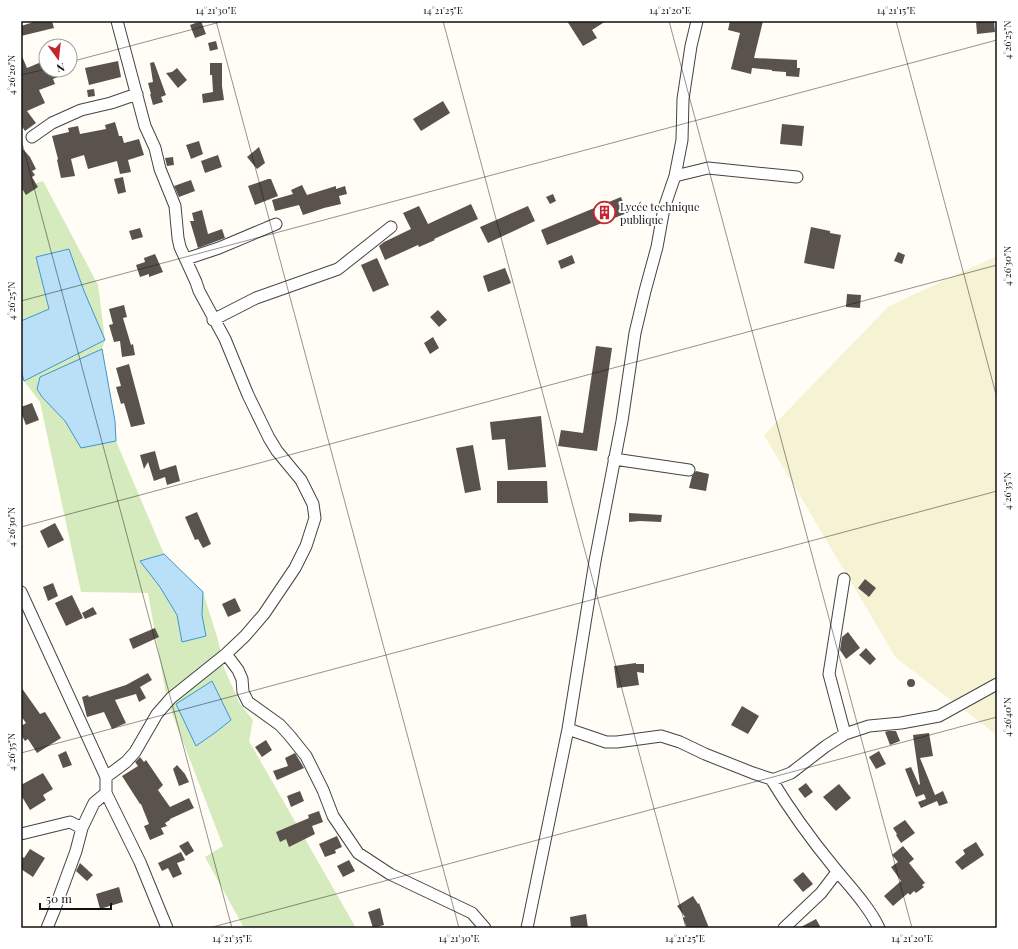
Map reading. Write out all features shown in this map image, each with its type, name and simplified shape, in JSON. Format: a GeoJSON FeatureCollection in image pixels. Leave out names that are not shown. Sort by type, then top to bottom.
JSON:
{"type":"FeatureCollection","features":[{"type":"Feature","properties":{"kind":"street"},"geometry":{"type":"LineString","coordinates":[[106,777],[126,762],[135,752],[158,714],[171,698],[226,654],[245,636],[264,614],[295,568],[306,546],[316,518],[313,504],[301,480],[277,452],[269,438],[248,394],[225,339],[213,320],[186,259],[178,238],[175,206],[145,126],[117,21]]}},
{"type":"Feature","properties":{"kind":"street"},"geometry":{"type":"LineString","coordinates":[[527,928],[568,729],[595,561],[608,500],[637,326],[657,247],[664,208],[675,176],[682,140],[684,99],[691,46],[697,21]]}},
{"type":"Feature","properties":{"kind":"street"},"geometry":{"type":"LineString","coordinates":[[32,137],[52,123],[82,110],[112,103],[137,94]]}},
{"type":"Feature","properties":{"kind":"street"},"geometry":{"type":"LineString","coordinates":[[675,176],[708,168],[797,177]]}},
{"type":"Feature","properties":{"kind":"street"},"geometry":{"type":"LineString","coordinates":[[186,259],[219,248],[276,224]]}},
{"type":"Feature","properties":{"kind":"street"},"geometry":{"type":"LineString","coordinates":[[213,320],[256,298],[338,269],[391,227]]}},
{"type":"Feature","properties":{"kind":"street"},"geometry":{"type":"LineString","coordinates":[[614,459],[689,470]]}},
{"type":"Feature","properties":{"kind":"street"},"geometry":{"type":"LineString","coordinates":[[844,579],[829,674],[845,734]]}},
{"type":"Feature","properties":{"kind":"street"},"geometry":{"type":"LineString","coordinates":[[21,592],[24,605],[106,777],[106,793],[140,862],[167,928]]}},
{"type":"Feature","properties":{"kind":"street"},"geometry":{"type":"LineString","coordinates":[[226,654],[242,679],[243,692],[248,702],[280,725],[306,756],[323,790],[333,816],[358,853],[390,874],[472,913],[484,928]]}},
{"type":"Feature","properties":{"kind":"street"},"geometry":{"type":"LineString","coordinates":[[568,729],[606,742],[661,736],[680,742],[731,765],[771,779],[791,773],[826,746],[845,734],[869,726],[901,723],[939,716],[997,684]]}},
{"type":"Feature","properties":{"kind":"street"},"geometry":{"type":"LineString","coordinates":[[771,779],[791,812],[837,872],[862,901],[879,928]]}},
{"type":"Feature","properties":{"kind":"street"},"geometry":{"type":"LineString","coordinates":[[47,928],[76,850],[82,828],[94,803],[106,793]]}},
{"type":"Feature","properties":{"kind":"street"},"geometry":{"type":"LineString","coordinates":[[21,834],[70,822],[82,828]]}},
{"type":"Feature","properties":{"kind":"street"},"geometry":{"type":"LineString","coordinates":[[784,928],[821,893],[837,872]]}},
{"type":"Feature","properties":{"kind":"shaded area"},"geometry":{"type":"Polygon","coordinates":[[[997,256],[997,735],[896,658],[764,435],[889,306],[997,256]]]}},
{"type":"Feature","properties":{"kind":"green space"},"geometry":{"type":"Polygon","coordinates":[[[43,181],[98,285],[105,340],[102,349],[115,421],[116,441],[164,554],[203,592],[218,640],[224,668],[240,704],[253,720],[249,741],[356,928],[244,928],[205,857],[223,846],[167,700],[148,593],[81,592],[40,402],[24,381],[21,370],[21,188],[43,181]]]}},
{"type":"Feature","properties":{"kind":"water"},"geometry":{"type":"Polygon","coordinates":[[[69,249],[84,291],[105,340],[24,381],[21,370],[21,321],[49,309],[36,257],[69,249]]]}},
{"type":"Feature","properties":{"kind":"water"},"geometry":{"type":"Polygon","coordinates":[[[102,349],[115,421],[116,441],[81,448],[65,421],[42,397],[37,389],[40,377],[102,349]]]}},
{"type":"Feature","properties":{"kind":"water"},"geometry":{"type":"Polygon","coordinates":[[[164,554],[203,592],[202,615],[206,636],[182,642],[177,615],[160,587],[140,561],[164,554]]]}},
{"type":"Feature","properties":{"kind":"water"},"geometry":{"type":"Polygon","coordinates":[[[212,681],[231,720],[196,746],[176,704],[212,681]]]}},
{"type":"Feature","properties":{"kind":"building"},"geometry":{"type":"Polygon","coordinates":[[[37,21],[52,21],[54,28],[21,36],[21,26],[37,21]]]}},
{"type":"Feature","properties":{"kind":"building"},"geometry":{"type":"Polygon","coordinates":[[[201,21],[206,34],[195,38],[190,25],[201,21]]]}},
{"type":"Feature","properties":{"kind":"building"},"geometry":{"type":"Polygon","coordinates":[[[567,21],[606,21],[592,30],[597,38],[583,46],[567,21]]]}},
{"type":"Feature","properties":{"kind":"building"},"geometry":{"type":"Polygon","coordinates":[[[730,21],[763,21],[754,58],[797,60],[797,68],[800,68],[799,77],[786,76],[786,72],[772,70],[752,68],[751,74],[731,69],[740,33],[728,30],[730,21]]]}},
{"type":"Feature","properties":{"kind":"building"},"geometry":{"type":"Polygon","coordinates":[[[976,21],[994,21],[995,32],[977,34],[976,21]]]}},
{"type":"Feature","properties":{"kind":"building"},"geometry":{"type":"Polygon","coordinates":[[[216,41],[218,49],[210,51],[208,43],[216,41]]]}},
{"type":"Feature","properties":{"kind":"building"},"geometry":{"type":"Polygon","coordinates":[[[21,54],[27,68],[38,63],[38,78],[55,78],[53,79],[55,84],[39,90],[45,103],[27,111],[36,123],[25,131],[21,125],[21,54]]]}},
{"type":"Feature","properties":{"kind":"building"},"geometry":{"type":"Polygon","coordinates":[[[118,61],[121,77],[89,85],[85,68],[118,61]]]}},
{"type":"Feature","properties":{"kind":"building"},"geometry":{"type":"Polygon","coordinates":[[[154,62],[166,95],[161,97],[163,102],[153,105],[148,83],[153,82],[150,63],[154,62]]]}},
{"type":"Feature","properties":{"kind":"building"},"geometry":{"type":"Polygon","coordinates":[[[210,63],[222,63],[222,86],[224,100],[203,103],[202,94],[213,92],[212,75],[210,75],[210,63]]]}},
{"type":"Feature","properties":{"kind":"building"},"geometry":{"type":"Polygon","coordinates":[[[177,68],[187,80],[178,88],[166,73],[172,72],[177,68]]]}},
{"type":"Feature","properties":{"kind":"building"},"geometry":{"type":"Polygon","coordinates":[[[94,89],[95,96],[88,97],[87,90],[94,89]]]}},
{"type":"Feature","properties":{"kind":"building"},"geometry":{"type":"Polygon","coordinates":[[[443,101],[450,113],[421,131],[413,119],[443,101]]]}},
{"type":"Feature","properties":{"kind":"building"},"geometry":{"type":"Polygon","coordinates":[[[115,122],[119,136],[122,136],[124,143],[139,139],[144,155],[128,160],[131,172],[120,174],[117,161],[88,169],[84,155],[71,159],[75,176],[61,178],[52,136],[69,132],[68,128],[78,126],[80,134],[106,129],[105,125],[115,122]]]}},
{"type":"Feature","properties":{"kind":"building"},"geometry":{"type":"Polygon","coordinates":[[[782,124],[804,126],[802,146],[780,144],[782,124]]]}},
{"type":"Feature","properties":{"kind":"building"},"geometry":{"type":"Polygon","coordinates":[[[199,141],[203,154],[191,159],[186,145],[199,141]]]}},
{"type":"Feature","properties":{"kind":"building"},"geometry":{"type":"Polygon","coordinates":[[[21,147],[30,157],[36,169],[32,171],[35,175],[32,177],[38,187],[26,195],[21,187],[21,147]]]}},
{"type":"Feature","properties":{"kind":"building"},"geometry":{"type":"Polygon","coordinates":[[[259,147],[265,163],[257,169],[247,157],[259,147]]]}},
{"type":"Feature","properties":{"kind":"building"},"geometry":{"type":"Polygon","coordinates":[[[218,155],[222,167],[205,173],[201,161],[218,155]]]}},
{"type":"Feature","properties":{"kind":"building"},"geometry":{"type":"Polygon","coordinates":[[[173,157],[174,165],[167,166],[165,158],[173,157]]]}},
{"type":"Feature","properties":{"kind":"building"},"geometry":{"type":"Polygon","coordinates":[[[123,177],[126,192],[118,194],[114,179],[123,177]]]}},
{"type":"Feature","properties":{"kind":"building"},"geometry":{"type":"Polygon","coordinates":[[[271,179],[278,196],[255,205],[248,186],[271,179]]]}},
{"type":"Feature","properties":{"kind":"building"},"geometry":{"type":"Polygon","coordinates":[[[191,180],[195,191],[179,197],[174,186],[191,180]]]}},
{"type":"Feature","properties":{"kind":"building"},"geometry":{"type":"Polygon","coordinates":[[[302,185],[307,195],[336,186],[336,189],[345,186],[347,194],[339,196],[341,204],[303,215],[299,205],[275,211],[272,200],[293,194],[291,190],[302,185]]]}},
{"type":"Feature","properties":{"kind":"building"},"geometry":{"type":"Polygon","coordinates":[[[553,194],[556,201],[550,204],[546,197],[553,194]]]}},
{"type":"Feature","properties":{"kind":"building"},"geometry":{"type":"Polygon","coordinates":[[[621,197],[627,213],[547,245],[541,230],[621,197]]]}},
{"type":"Feature","properties":{"kind":"building"},"geometry":{"type":"Polygon","coordinates":[[[471,204],[478,219],[434,239],[435,240],[419,247],[418,245],[385,260],[379,246],[411,229],[403,213],[419,206],[428,224],[471,204]]]}},
{"type":"Feature","properties":{"kind":"building"},"geometry":{"type":"Polygon","coordinates":[[[528,206],[535,221],[488,243],[480,227],[528,206]]]}},
{"type":"Feature","properties":{"kind":"building"},"geometry":{"type":"Polygon","coordinates":[[[202,210],[208,234],[222,229],[225,238],[198,248],[190,221],[194,221],[192,213],[202,210]]]}},
{"type":"Feature","properties":{"kind":"building"},"geometry":{"type":"Polygon","coordinates":[[[811,227],[841,235],[834,269],[804,263],[811,227]]]}},
{"type":"Feature","properties":{"kind":"building"},"geometry":{"type":"Polygon","coordinates":[[[140,228],[143,237],[132,240],[129,231],[140,228]]]}},
{"type":"Feature","properties":{"kind":"building"},"geometry":{"type":"Polygon","coordinates":[[[898,252],[905,255],[902,264],[894,261],[898,252]]]}},
{"type":"Feature","properties":{"kind":"building"},"geometry":{"type":"Polygon","coordinates":[[[155,254],[163,272],[149,277],[149,274],[140,277],[136,265],[145,262],[144,258],[155,254]]]}},
{"type":"Feature","properties":{"kind":"building"},"geometry":{"type":"Polygon","coordinates":[[[572,255],[575,263],[561,269],[558,261],[572,255]]]}},
{"type":"Feature","properties":{"kind":"building"},"geometry":{"type":"Polygon","coordinates":[[[377,258],[389,285],[373,292],[361,265],[377,258]]]}},
{"type":"Feature","properties":{"kind":"building"},"geometry":{"type":"Polygon","coordinates":[[[505,268],[511,283],[488,292],[483,276],[505,268]]]}},
{"type":"Feature","properties":{"kind":"building"},"geometry":{"type":"Polygon","coordinates":[[[847,294],[861,295],[860,308],[846,307],[847,294]]]}},
{"type":"Feature","properties":{"kind":"building"},"geometry":{"type":"Polygon","coordinates":[[[124,305],[127,317],[123,318],[131,345],[133,344],[135,355],[122,357],[120,341],[114,342],[109,325],[113,324],[109,309],[124,305]]]}},
{"type":"Feature","properties":{"kind":"building"},"geometry":{"type":"Polygon","coordinates":[[[438,310],[447,320],[439,327],[430,317],[438,310]]]}},
{"type":"Feature","properties":{"kind":"building"},"geometry":{"type":"Polygon","coordinates":[[[433,337],[439,348],[430,354],[424,343],[433,337]]]}},
{"type":"Feature","properties":{"kind":"building"},"geometry":{"type":"Polygon","coordinates":[[[596,346],[612,348],[597,451],[558,446],[561,430],[583,433],[596,346]]]}},
{"type":"Feature","properties":{"kind":"building"},"geometry":{"type":"Polygon","coordinates":[[[129,364],[145,424],[131,427],[124,403],[121,404],[116,387],[121,386],[116,368],[129,364]]]}},
{"type":"Feature","properties":{"kind":"building"},"geometry":{"type":"Polygon","coordinates":[[[32,403],[39,420],[26,425],[21,412],[21,407],[32,403]]]}},
{"type":"Feature","properties":{"kind":"building"},"geometry":{"type":"Polygon","coordinates":[[[541,416],[546,467],[508,470],[505,439],[492,440],[490,422],[541,416]]]}},
{"type":"Feature","properties":{"kind":"building"},"geometry":{"type":"Polygon","coordinates":[[[473,445],[481,490],[465,493],[456,448],[473,445]]]}},
{"type":"Feature","properties":{"kind":"building"},"geometry":{"type":"Polygon","coordinates":[[[155,451],[160,470],[176,465],[180,481],[167,485],[165,477],[154,481],[148,462],[144,469],[140,455],[155,451]]]}},
{"type":"Feature","properties":{"kind":"building"},"geometry":{"type":"Polygon","coordinates":[[[696,471],[709,474],[706,491],[689,488],[692,476],[696,471]]]}},
{"type":"Feature","properties":{"kind":"building"},"geometry":{"type":"Polygon","coordinates":[[[497,481],[547,481],[548,503],[497,503],[497,481]]]}},
{"type":"Feature","properties":{"kind":"building"},"geometry":{"type":"Polygon","coordinates":[[[197,512],[211,544],[203,548],[198,539],[195,540],[185,517],[197,512]]]}},
{"type":"Feature","properties":{"kind":"building"},"geometry":{"type":"Polygon","coordinates":[[[629,513],[662,515],[661,522],[629,522],[629,513]]]}},
{"type":"Feature","properties":{"kind":"building"},"geometry":{"type":"Polygon","coordinates":[[[55,523],[64,540],[48,548],[40,531],[55,523]]]}},
{"type":"Feature","properties":{"kind":"building"},"geometry":{"type":"Polygon","coordinates":[[[865,579],[876,588],[869,597],[858,588],[865,579]]]}},
{"type":"Feature","properties":{"kind":"building"},"geometry":{"type":"Polygon","coordinates":[[[53,583],[58,596],[48,601],[43,587],[53,583]]]}},
{"type":"Feature","properties":{"kind":"building"},"geometry":{"type":"Polygon","coordinates":[[[72,595],[83,618],[66,626],[55,603],[72,595]]]}},
{"type":"Feature","properties":{"kind":"building"},"geometry":{"type":"Polygon","coordinates":[[[235,598],[241,611],[228,617],[222,604],[235,598]]]}},
{"type":"Feature","properties":{"kind":"building"},"geometry":{"type":"Polygon","coordinates":[[[93,607],[97,614],[85,619],[82,613],[93,607]]]}},
{"type":"Feature","properties":{"kind":"building"},"geometry":{"type":"Polygon","coordinates":[[[155,628],[159,637],[133,649],[129,639],[155,628]]]}},
{"type":"Feature","properties":{"kind":"building"},"geometry":{"type":"Polygon","coordinates":[[[848,632],[860,648],[846,659],[840,650],[842,637],[848,632]]]}},
{"type":"Feature","properties":{"kind":"building"},"geometry":{"type":"Polygon","coordinates":[[[866,648],[876,659],[870,665],[859,655],[866,648]]]}},
{"type":"Feature","properties":{"kind":"building"},"geometry":{"type":"Polygon","coordinates":[[[636,663],[644,664],[644,673],[637,672],[639,685],[617,688],[614,666],[636,663]]]}},
{"type":"Feature","properties":{"kind":"building"},"geometry":{"type":"Polygon","coordinates":[[[148,673],[152,680],[140,687],[146,698],[139,702],[136,694],[115,700],[126,723],[112,729],[104,712],[87,717],[82,697],[88,695],[89,697],[126,685],[148,673]]]}},
{"type":"Feature","properties":{"kind":"building"},"geometry":{"type":"Polygon","coordinates":[[[909,679],[913,679],[915,683],[913,687],[909,687],[907,685],[907,681],[909,679]]]}},
{"type":"Feature","properties":{"kind":"building"},"geometry":{"type":"Polygon","coordinates":[[[21,687],[40,714],[45,712],[61,738],[37,753],[28,739],[25,741],[21,735],[21,726],[26,723],[21,716],[21,687]]]}},
{"type":"Feature","properties":{"kind":"building"},"geometry":{"type":"Polygon","coordinates":[[[742,706],[759,716],[748,734],[731,725],[742,706]]]}},
{"type":"Feature","properties":{"kind":"building"},"geometry":{"type":"Polygon","coordinates":[[[896,731],[900,741],[890,745],[885,732],[896,731]]]}},
{"type":"Feature","properties":{"kind":"building"},"geometry":{"type":"Polygon","coordinates":[[[929,733],[933,756],[920,758],[935,795],[943,791],[948,803],[939,806],[937,801],[921,808],[918,802],[926,799],[924,794],[916,797],[905,769],[911,767],[919,785],[913,735],[929,733]]]}},
{"type":"Feature","properties":{"kind":"building"},"geometry":{"type":"Polygon","coordinates":[[[266,740],[272,750],[262,757],[255,747],[266,740]]]}},
{"type":"Feature","properties":{"kind":"building"},"geometry":{"type":"Polygon","coordinates":[[[66,751],[72,765],[63,768],[58,755],[66,751]]]}},
{"type":"Feature","properties":{"kind":"building"},"geometry":{"type":"Polygon","coordinates":[[[879,751],[886,764],[876,769],[869,757],[879,751]]]}},
{"type":"Feature","properties":{"kind":"building"},"geometry":{"type":"Polygon","coordinates":[[[295,753],[304,768],[277,780],[273,771],[288,766],[285,758],[295,753]]]}},
{"type":"Feature","properties":{"kind":"building"},"geometry":{"type":"Polygon","coordinates":[[[140,757],[144,762],[146,760],[163,785],[158,790],[170,807],[189,798],[194,808],[170,819],[165,823],[167,826],[161,828],[164,834],[150,840],[144,826],[149,824],[141,804],[122,776],[138,766],[135,762],[140,757]]]}},
{"type":"Feature","properties":{"kind":"building"},"geometry":{"type":"Polygon","coordinates":[[[177,765],[185,774],[189,782],[179,786],[173,769],[177,765]]]}},
{"type":"Feature","properties":{"kind":"building"},"geometry":{"type":"Polygon","coordinates":[[[43,773],[53,789],[43,795],[46,800],[30,810],[21,795],[21,785],[43,773]]]}},
{"type":"Feature","properties":{"kind":"building"},"geometry":{"type":"Polygon","coordinates":[[[806,783],[813,792],[805,798],[798,789],[806,783]]]}},
{"type":"Feature","properties":{"kind":"building"},"geometry":{"type":"Polygon","coordinates":[[[839,784],[851,798],[836,811],[823,797],[839,784]]]}},
{"type":"Feature","properties":{"kind":"building"},"geometry":{"type":"Polygon","coordinates":[[[300,791],[304,801],[291,807],[287,796],[300,791]]]}},
{"type":"Feature","properties":{"kind":"building"},"geometry":{"type":"Polygon","coordinates":[[[319,811],[323,822],[312,826],[315,834],[289,847],[286,839],[280,842],[276,832],[309,818],[308,815],[319,811]]]}},
{"type":"Feature","properties":{"kind":"building"},"geometry":{"type":"Polygon","coordinates":[[[905,820],[915,833],[901,843],[893,828],[905,820]]]}},
{"type":"Feature","properties":{"kind":"building"},"geometry":{"type":"Polygon","coordinates":[[[337,836],[342,847],[335,850],[336,853],[325,857],[319,844],[337,836]]]}},
{"type":"Feature","properties":{"kind":"building"},"geometry":{"type":"Polygon","coordinates":[[[188,841],[194,851],[186,856],[179,846],[188,841]]]}},
{"type":"Feature","properties":{"kind":"building"},"geometry":{"type":"Polygon","coordinates":[[[976,842],[984,855],[962,870],[955,862],[965,854],[963,850],[976,842]]]}},
{"type":"Feature","properties":{"kind":"building"},"geometry":{"type":"Polygon","coordinates":[[[903,846],[914,859],[909,863],[925,883],[922,885],[924,887],[916,893],[914,891],[910,895],[908,893],[893,906],[884,896],[901,881],[891,867],[898,862],[892,855],[903,846]]]}},
{"type":"Feature","properties":{"kind":"building"},"geometry":{"type":"Polygon","coordinates":[[[30,849],[45,858],[33,877],[21,869],[21,856],[24,858],[30,849]]]}},
{"type":"Feature","properties":{"kind":"building"},"geometry":{"type":"Polygon","coordinates":[[[181,852],[185,860],[177,863],[182,874],[173,878],[168,868],[162,871],[158,863],[181,852]]]}},
{"type":"Feature","properties":{"kind":"building"},"geometry":{"type":"Polygon","coordinates":[[[349,860],[355,871],[343,877],[337,866],[349,860]]]}},
{"type":"Feature","properties":{"kind":"building"},"geometry":{"type":"Polygon","coordinates":[[[80,863],[93,875],[87,881],[76,871],[80,863]]]}},
{"type":"Feature","properties":{"kind":"building"},"geometry":{"type":"Polygon","coordinates":[[[803,872],[813,884],[803,892],[793,880],[803,872]]]}},
{"type":"Feature","properties":{"kind":"building"},"geometry":{"type":"Polygon","coordinates":[[[119,887],[123,902],[100,909],[96,894],[119,887]]]}},
{"type":"Feature","properties":{"kind":"building"},"geometry":{"type":"Polygon","coordinates":[[[693,896],[698,904],[699,903],[709,928],[687,928],[683,918],[685,917],[677,906],[693,896]]]}},
{"type":"Feature","properties":{"kind":"building"},"geometry":{"type":"Polygon","coordinates":[[[380,908],[384,925],[373,928],[368,912],[380,908]]]}},
{"type":"Feature","properties":{"kind":"building"},"geometry":{"type":"Polygon","coordinates":[[[586,914],[588,928],[571,928],[570,917],[586,914]]]}},
{"type":"Feature","properties":{"kind":"building"},"geometry":{"type":"Polygon","coordinates":[[[816,919],[821,928],[799,928],[816,919]]]}},
{"type":"Feature","properties":{"kind":"place","name":"Lycée technique publique"},"geometry":{"type":"Point","coordinates":[605,213]}}]}
